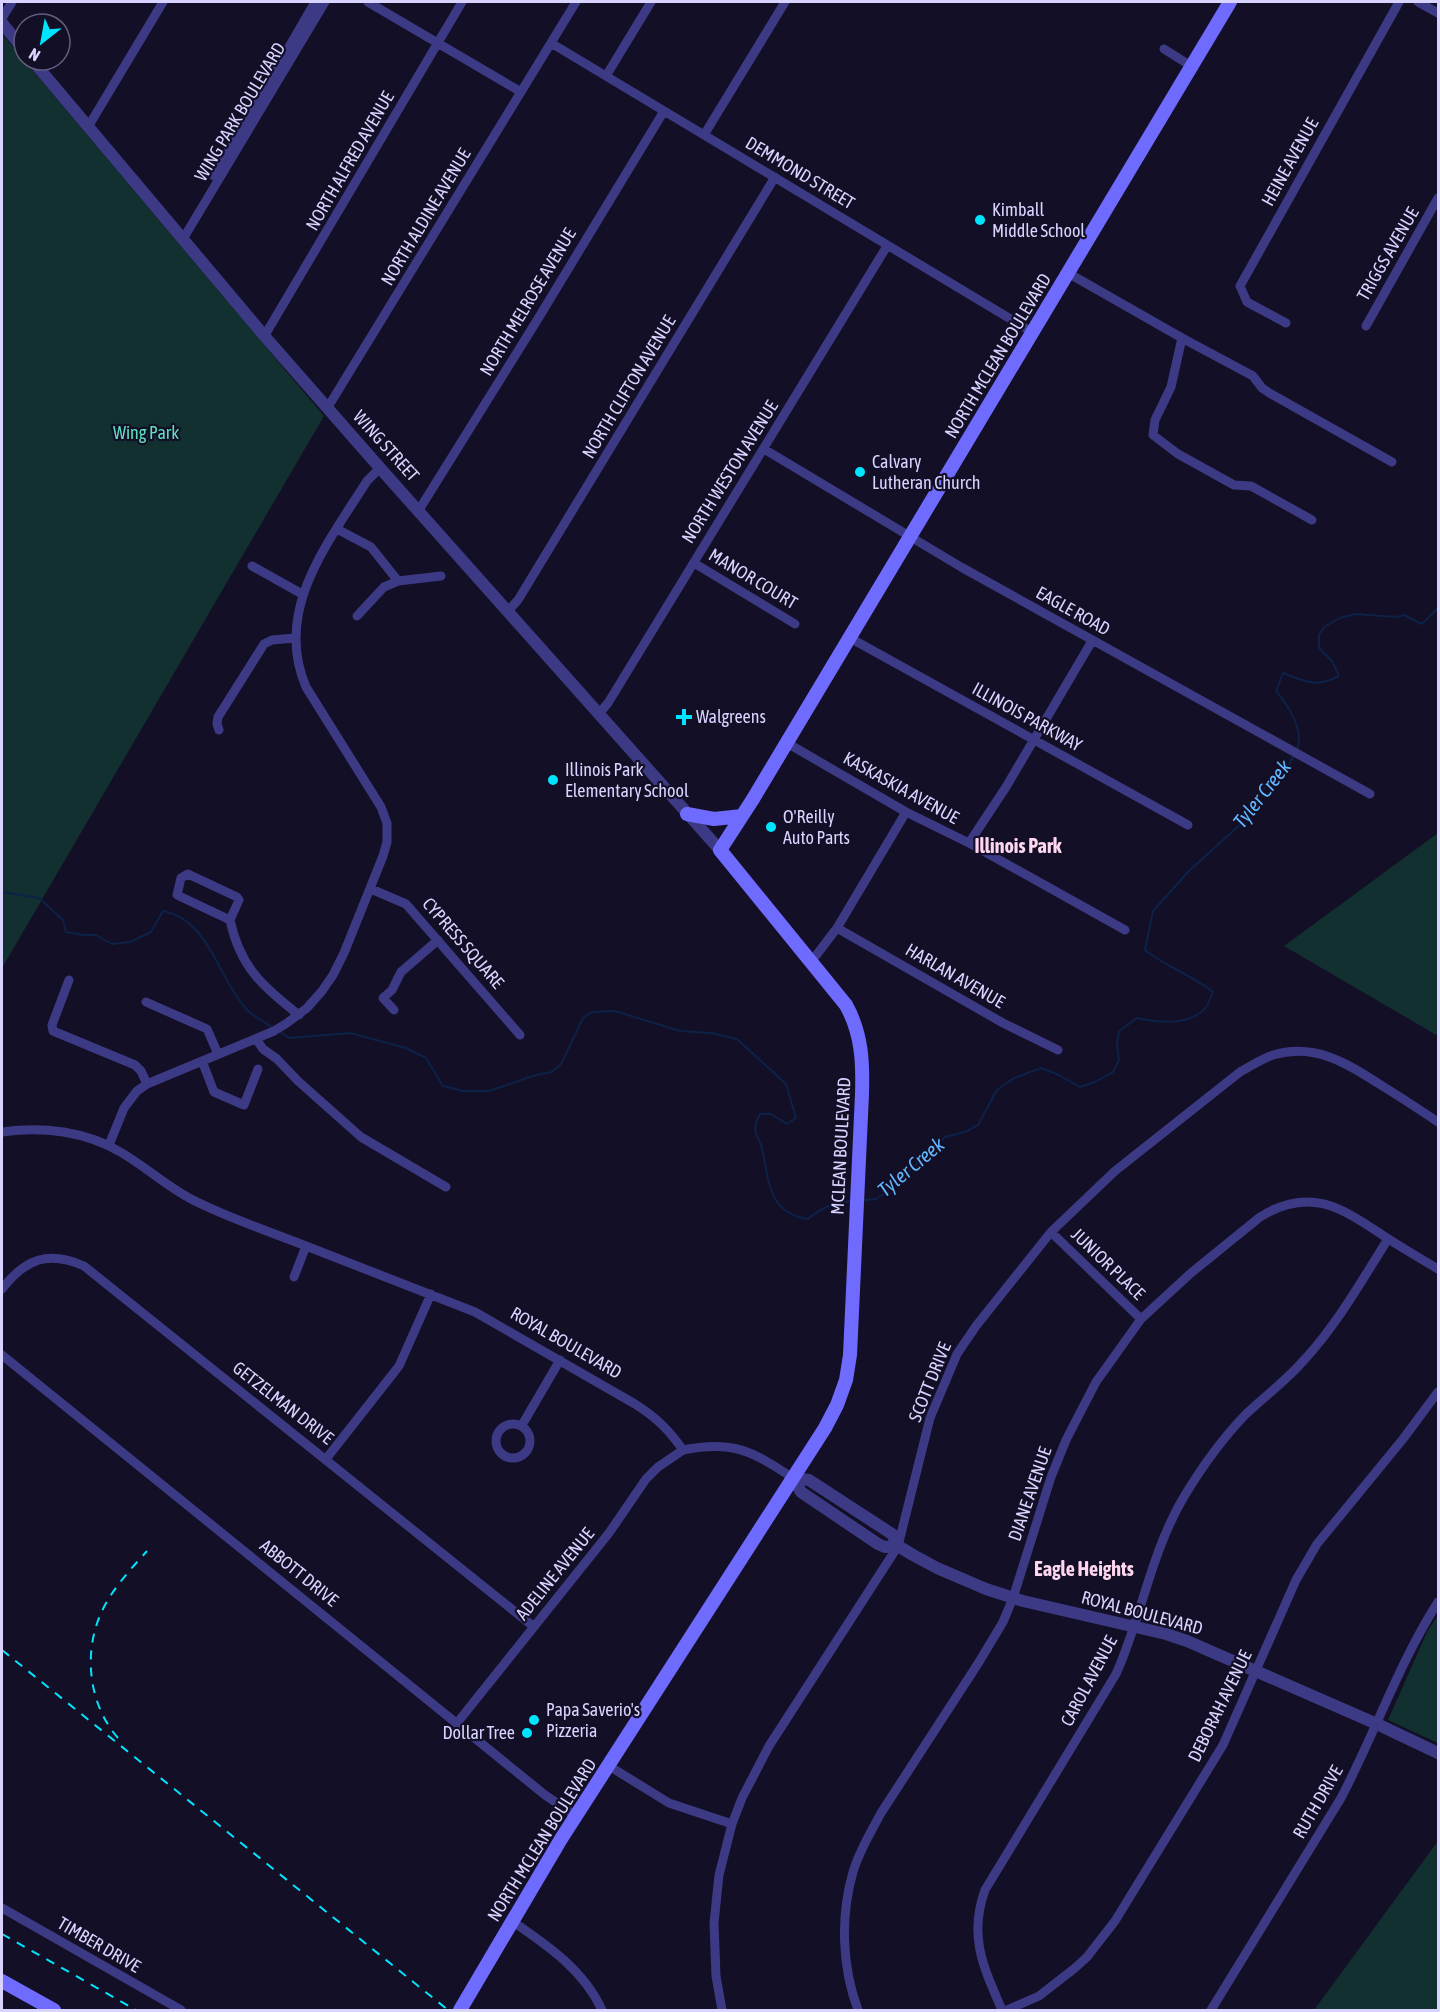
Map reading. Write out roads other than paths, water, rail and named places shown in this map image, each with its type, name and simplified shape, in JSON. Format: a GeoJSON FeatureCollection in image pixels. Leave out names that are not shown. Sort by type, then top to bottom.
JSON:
{"type":"FeatureCollection","features":[{"type":"Feature","properties":{"kind":"main road","name":"NORTH MCLEAN BOULEVARD"},"geometry":{"type":"LineString","coordinates":[[720,850],[787,743],[1230,2]]}},
{"type":"Feature","properties":{"kind":"main road"},"geometry":{"type":"LineString","coordinates":[[687,814],[714,819],[742,816]]}},
{"type":"Feature","properties":{"kind":"main road","name":"MCLEAN BOULEVARD"},"geometry":{"type":"LineString","coordinates":[[720,850],[846,1005],[860,1039],[863,1065],[851,1343],[846,1380],[825,1428],[793,1478]]}},
{"type":"Feature","properties":{"kind":"main road","name":"NORTH MCLEAN BOULEVARD"},"geometry":{"type":"LineString","coordinates":[[460,2010],[642,1710],[793,1478]]}},
{"type":"Feature","properties":{"kind":"main road"},"geometry":{"type":"LineString","coordinates":[[2,1981],[53,2010]]}},
{"type":"Feature","properties":{"kind":"street"},"geometry":{"type":"LineString","coordinates":[[2,18],[12,2]]}},
{"type":"Feature","properties":{"kind":"street"},"geometry":{"type":"LineString","coordinates":[[88,127],[164,2]]}},
{"type":"Feature","properties":{"kind":"street","name":"WING PARK BOULEVARD"},"geometry":{"type":"LineString","coordinates":[[182,237],[315,2]]}},
{"type":"Feature","properties":{"kind":"street","name":"WING PARK BOULEVARD"},"geometry":{"type":"LineString","coordinates":[[182,237],[325,2]]}},
{"type":"Feature","properties":{"kind":"street"},"geometry":{"type":"LineString","coordinates":[[368,2],[521,92]]}},
{"type":"Feature","properties":{"kind":"street","name":"NORTH ALFRED AVENUE"},"geometry":{"type":"LineString","coordinates":[[265,335],[462,2]]}},
{"type":"Feature","properties":{"kind":"street","name":"NORTH ALDINE AVENUE"},"geometry":{"type":"LineString","coordinates":[[328,407],[576,2]]}},
{"type":"Feature","properties":{"kind":"street"},"geometry":{"type":"LineString","coordinates":[[606,76],[651,2]]}},
{"type":"Feature","properties":{"kind":"street"},"geometry":{"type":"LineString","coordinates":[[704,135],[785,2]]}},
{"type":"Feature","properties":{"kind":"street","name":"HEINE AVENUE"},"geometry":{"type":"LineString","coordinates":[[1286,323],[1247,302],[1240,286],[1400,2]]}},
{"type":"Feature","properties":{"kind":"street"},"geometry":{"type":"LineString","coordinates":[[1418,2],[1438,13]]}},
{"type":"Feature","properties":{"kind":"street"},"geometry":{"type":"LineString","coordinates":[[2,23],[12,35]]}},
{"type":"Feature","properties":{"kind":"street","name":"DEMMOND STREET"},"geometry":{"type":"LineString","coordinates":[[551,43],[1032,332]]}},
{"type":"Feature","properties":{"kind":"street"},"geometry":{"type":"LineString","coordinates":[[1164,49],[1191,66]]}},
{"type":"Feature","properties":{"kind":"street","name":"WING STREET"},"geometry":{"type":"LineString","coordinates":[[42,72],[380,468],[720,850]]}},
{"type":"Feature","properties":{"kind":"street","name":"NORTH MELROSE AVENUE"},"geometry":{"type":"LineString","coordinates":[[418,510],[530,332],[664,111]]}},
{"type":"Feature","properties":{"kind":"street","name":"NORTH CLIFTON AVENUE"},"geometry":{"type":"LineString","coordinates":[[508,611],[524,590],[639,404],[775,177]]}},
{"type":"Feature","properties":{"kind":"street","name":"TRIGGS AVENUE"},"geometry":{"type":"LineString","coordinates":[[1366,327],[1438,198]]}},
{"type":"Feature","properties":{"kind":"street","name":"NORTH WESTON AVENUE"},"geometry":{"type":"LineString","coordinates":[[598,715],[611,698],[887,246]]}},
{"type":"Feature","properties":{"kind":"street"},"geometry":{"type":"LineString","coordinates":[[1068,273],[1253,376],[1262,388],[1271,394],[1392,462]]}},
{"type":"Feature","properties":{"kind":"street"},"geometry":{"type":"LineString","coordinates":[[1182,338],[1171,387],[1155,420],[1153,435],[1178,454],[1234,485],[1251,486],[1312,520]]}},
{"type":"Feature","properties":{"kind":"street","name":"EAGLE ROAD"},"geometry":{"type":"LineString","coordinates":[[764,449],[961,567],[1370,794]]}},
{"type":"Feature","properties":{"kind":"street"},"geometry":{"type":"LineString","coordinates":[[109,1145],[128,1101],[147,1084],[260,1037],[299,1015],[314,1001],[333,975],[370,889],[387,842],[385,816],[306,687],[299,667],[295,638],[302,594],[313,570],[367,481],[380,468]]}},
{"type":"Feature","properties":{"kind":"street"},"geometry":{"type":"LineString","coordinates":[[338,529],[371,547],[398,581]]}},
{"type":"Feature","properties":{"kind":"street","name":"MANOR COURT"},"geometry":{"type":"LineString","coordinates":[[694,563],[795,624]]}},
{"type":"Feature","properties":{"kind":"street"},"geometry":{"type":"LineString","coordinates":[[252,566],[302,594]]}},
{"type":"Feature","properties":{"kind":"street"},"geometry":{"type":"LineString","coordinates":[[357,616],[384,587],[398,581],[441,576]]}},
{"type":"Feature","properties":{"kind":"street"},"geometry":{"type":"LineString","coordinates":[[219,730],[218,717],[260,649],[272,640],[295,638]]}},
{"type":"Feature","properties":{"kind":"street","name":"ILLINOIS PARKWAY"},"geometry":{"type":"LineString","coordinates":[[850,638],[1188,825]]}},
{"type":"Feature","properties":{"kind":"street"},"geometry":{"type":"LineString","coordinates":[[969,843],[1006,788],[1092,640]]}},
{"type":"Feature","properties":{"kind":"street","name":"KASKASKIA AVENUE"},"geometry":{"type":"LineString","coordinates":[[787,743],[906,812],[969,843],[1125,930]]}},
{"type":"Feature","properties":{"kind":"street"},"geometry":{"type":"LineString","coordinates":[[811,962],[837,928],[906,812]]}},
{"type":"Feature","properties":{"kind":"street"},"geometry":{"type":"LineString","coordinates":[[230,920],[177,895],[181,878],[188,874],[237,897],[238,900],[230,920],[237,948],[252,973],[299,1015]]}},
{"type":"Feature","properties":{"kind":"street","name":"CYPRESS SQUARE"},"geometry":{"type":"LineString","coordinates":[[370,889],[406,904],[520,1035]]}},
{"type":"Feature","properties":{"kind":"street","name":"HARLAN AVENUE"},"geometry":{"type":"LineString","coordinates":[[837,928],[1003,1023],[1058,1050]]}},
{"type":"Feature","properties":{"kind":"street"},"geometry":{"type":"LineString","coordinates":[[394,1010],[383,998],[392,990],[401,972],[438,940]]}},
{"type":"Feature","properties":{"kind":"street"},"geometry":{"type":"LineString","coordinates":[[69,980],[52,1025],[53,1031],[135,1065],[141,1071],[147,1084]]}},
{"type":"Feature","properties":{"kind":"street"},"geometry":{"type":"LineString","coordinates":[[146,1002],[207,1029],[218,1054]]}},
{"type":"Feature","properties":{"kind":"street"},"geometry":{"type":"LineString","coordinates":[[260,1037],[263,1049],[277,1059],[298,1082],[361,1137],[446,1187]]}},
{"type":"Feature","properties":{"kind":"street","name":"SCOTT DRIVE"},"geometry":{"type":"LineString","coordinates":[[722,2010],[716,1976],[714,1923],[718,1875],[732,1824],[742,1798],[769,1746],[898,1546],[930,1418],[957,1354],[976,1326],[1051,1232],[1115,1171],[1240,1072],[1261,1059],[1288,1052],[1318,1053],[1334,1058],[1352,1066],[1438,1122]]}},
{"type":"Feature","properties":{"kind":"street"},"geometry":{"type":"LineString","coordinates":[[202,1061],[214,1092],[244,1105],[258,1069]]}},
{"type":"Feature","properties":{"kind":"street","name":"ROYAL BOULEVARD"},"geometry":{"type":"LineString","coordinates":[[2,1132],[57,1131],[109,1145],[189,1198],[476,1312],[655,1416],[667,1428],[682,1450],[702,1446],[734,1447],[749,1452],[793,1478],[809,1480],[892,1534],[898,1546],[954,1576],[1012,1598],[1187,1641],[1438,1753]]}},
{"type":"Feature","properties":{"kind":"street","name":"DIANE AVENUE"},"geometry":{"type":"LineString","coordinates":[[858,2010],[848,1971],[845,1919],[854,1870],[865,1843],[881,1813],[1003,1622],[1051,1477],[1066,1440],[1096,1382],[1142,1319],[1191,1273],[1260,1217],[1285,1204],[1312,1201],[1332,1205],[1438,1269]]}},
{"type":"Feature","properties":{"kind":"street","name":"JUNIOR PLACE"},"geometry":{"type":"LineString","coordinates":[[1051,1232],[1142,1319]]}},
{"type":"Feature","properties":{"kind":"street","name":"CAROL AVENUE"},"geometry":{"type":"LineString","coordinates":[[1002,2010],[985,1970],[978,1944],[977,1930],[982,1900],[992,1878],[1109,1688],[1127,1649],[1152,1566],[1184,1496],[1227,1435],[1290,1376],[1322,1340],[1388,1239]]}},
{"type":"Feature","properties":{"kind":"street"},"geometry":{"type":"LineString","coordinates":[[294,1277],[306,1246]]}},
{"type":"Feature","properties":{"kind":"street","name":"GETZELMAN DRIVE"},"geometry":{"type":"LineString","coordinates":[[2,1289],[15,1273],[37,1261],[54,1258],[84,1266],[534,1627]]}},
{"type":"Feature","properties":{"kind":"street"},"geometry":{"type":"LineString","coordinates":[[326,1458],[399,1365],[431,1294]]}},
{"type":"Feature","properties":{"kind":"street","name":"ABBOTT DRIVE"},"geometry":{"type":"LineString","coordinates":[[2,1355],[554,1802],[576,1816]]}},
{"type":"Feature","properties":{"kind":"street"},"geometry":{"type":"LineString","coordinates":[[522,1425],[560,1360]]}},
{"type":"Feature","properties":{"kind":"street","name":"DEBORAH AVENUE"},"geometry":{"type":"LineString","coordinates":[[1007,2010],[1039,1996],[1075,1968],[1087,1957],[1114,1921],[1223,1745],[1296,1580],[1317,1544],[1403,1439],[1438,1392]]}},
{"type":"Feature","properties":{"kind":"street","name":"ADELINE AVENUE"},"geometry":{"type":"LineString","coordinates":[[457,1723],[609,1533],[646,1479],[658,1467],[682,1450]]}},
{"type":"Feature","properties":{"kind":"street","name":"RUTH DRIVE"},"geometry":{"type":"LineString","coordinates":[[1211,2010],[1341,1798],[1411,1650],[1438,1602]]}},
{"type":"Feature","properties":{"kind":"street"},"geometry":{"type":"LineString","coordinates":[[609,1766],[669,1803],[732,1824]]}},
{"type":"Feature","properties":{"kind":"street","name":"TIMBER DRIVE"},"geometry":{"type":"LineString","coordinates":[[2,1908],[181,2010]]}},
{"type":"Feature","properties":{"kind":"street"},"geometry":{"type":"LineString","coordinates":[[512,1921],[571,1965],[590,1987],[603,2010]]}},
{"type":"Feature","properties":{"kind":"waterway","name":"Tyler Creek"},"geometry":{"type":"LineString","coordinates":[[1297,749],[1299,742],[1297,726],[1290,710],[1276,691],[1283,673],[1317,683],[1339,676],[1332,661],[1319,648],[1319,635],[1324,627],[1340,618],[1355,614],[1396,617],[1404,615],[1422,624],[1438,608]]}},
{"type":"Feature","properties":{"kind":"waterway","name":"Tyler Creek"},"geometry":{"type":"LineString","coordinates":[[864,1200],[876,1199],[892,1188],[945,1137],[965,1132],[978,1125],[997,1090],[1014,1078],[1041,1068],[1080,1087],[1095,1082],[1113,1072],[1119,1060],[1117,1044],[1119,1031],[1137,1018],[1164,1022],[1184,1020],[1193,1017],[1207,1006],[1213,992],[1145,950],[1153,911],[1188,872],[1244,821],[1266,786],[1290,763],[1294,754]]}},
{"type":"Feature","properties":{"kind":"waterway","name":"Tyler Creek"},"geometry":{"type":"LineString","coordinates":[[2,892],[39,898],[63,920],[66,932],[96,935],[112,944],[130,942],[151,932],[163,911],[179,917],[203,938],[228,983],[247,1010],[274,1028]]}},
{"type":"Feature","properties":{"kind":"waterway","name":"Tyler Creek"},"geometry":{"type":"LineString","coordinates":[[279,1031],[289,1038],[350,1033],[406,1048],[426,1058],[443,1086],[463,1091],[489,1091],[552,1072],[561,1064],[583,1018],[592,1012],[615,1011],[680,1031],[711,1033],[737,1039],[786,1084],[796,1118],[787,1124],[771,1114],[760,1114],[755,1127],[762,1147],[770,1186],[779,1204],[795,1216],[808,1219],[828,1206],[852,1201]]}},
{"type":"Feature","properties":{"kind":"railway"},"geometry":{"type":"LineString","coordinates":[[118,1738],[100,1709],[95,1693],[92,1677],[92,1643],[106,1603],[147,1551]]}},
{"type":"Feature","properties":{"kind":"railway"},"geometry":{"type":"LineString","coordinates":[[2,1650],[448,2010]]}},
{"type":"Feature","properties":{"kind":"railway"},"geometry":{"type":"LineString","coordinates":[[2,1934],[136,2010]]}},
{"type":"Feature","properties":{"kind":"place","name":"Kimball Middle School"},"geometry":{"type":"Point","coordinates":[980,220]}},
{"type":"Feature","properties":{"kind":"place","name":"Calvary Lutheran Church"},"geometry":{"type":"Point","coordinates":[860,472]}},
{"type":"Feature","properties":{"kind":"place","name":"Walgreens"},"geometry":{"type":"Point","coordinates":[684,717]}},
{"type":"Feature","properties":{"kind":"place","name":"Illinois Park Elementary School"},"geometry":{"type":"Point","coordinates":[553,780]}},
{"type":"Feature","properties":{"kind":"place","name":"O'Reilly Auto Parts"},"geometry":{"type":"Point","coordinates":[771,827]}},
{"type":"Feature","properties":{"kind":"place","name":"Papa Saverio's Pizzeria"},"geometry":{"type":"Point","coordinates":[534,1720]}},
{"type":"Feature","properties":{"kind":"place","name":"Dollar Tree"},"geometry":{"type":"Point","coordinates":[527,1733]}},
{"type":"Feature","properties":{"kind":"district","name":"Illinois Park"},"geometry":{"type":"Point","coordinates":[1018,846]}},
{"type":"Feature","properties":{"kind":"district","name":"Eagle Heights"},"geometry":{"type":"Point","coordinates":[1084,1569]}},
{"type":"Feature","properties":{"kind":"park label","name":"Wing Park"},"geometry":{"type":"Point","coordinates":[146,433]}}]}
